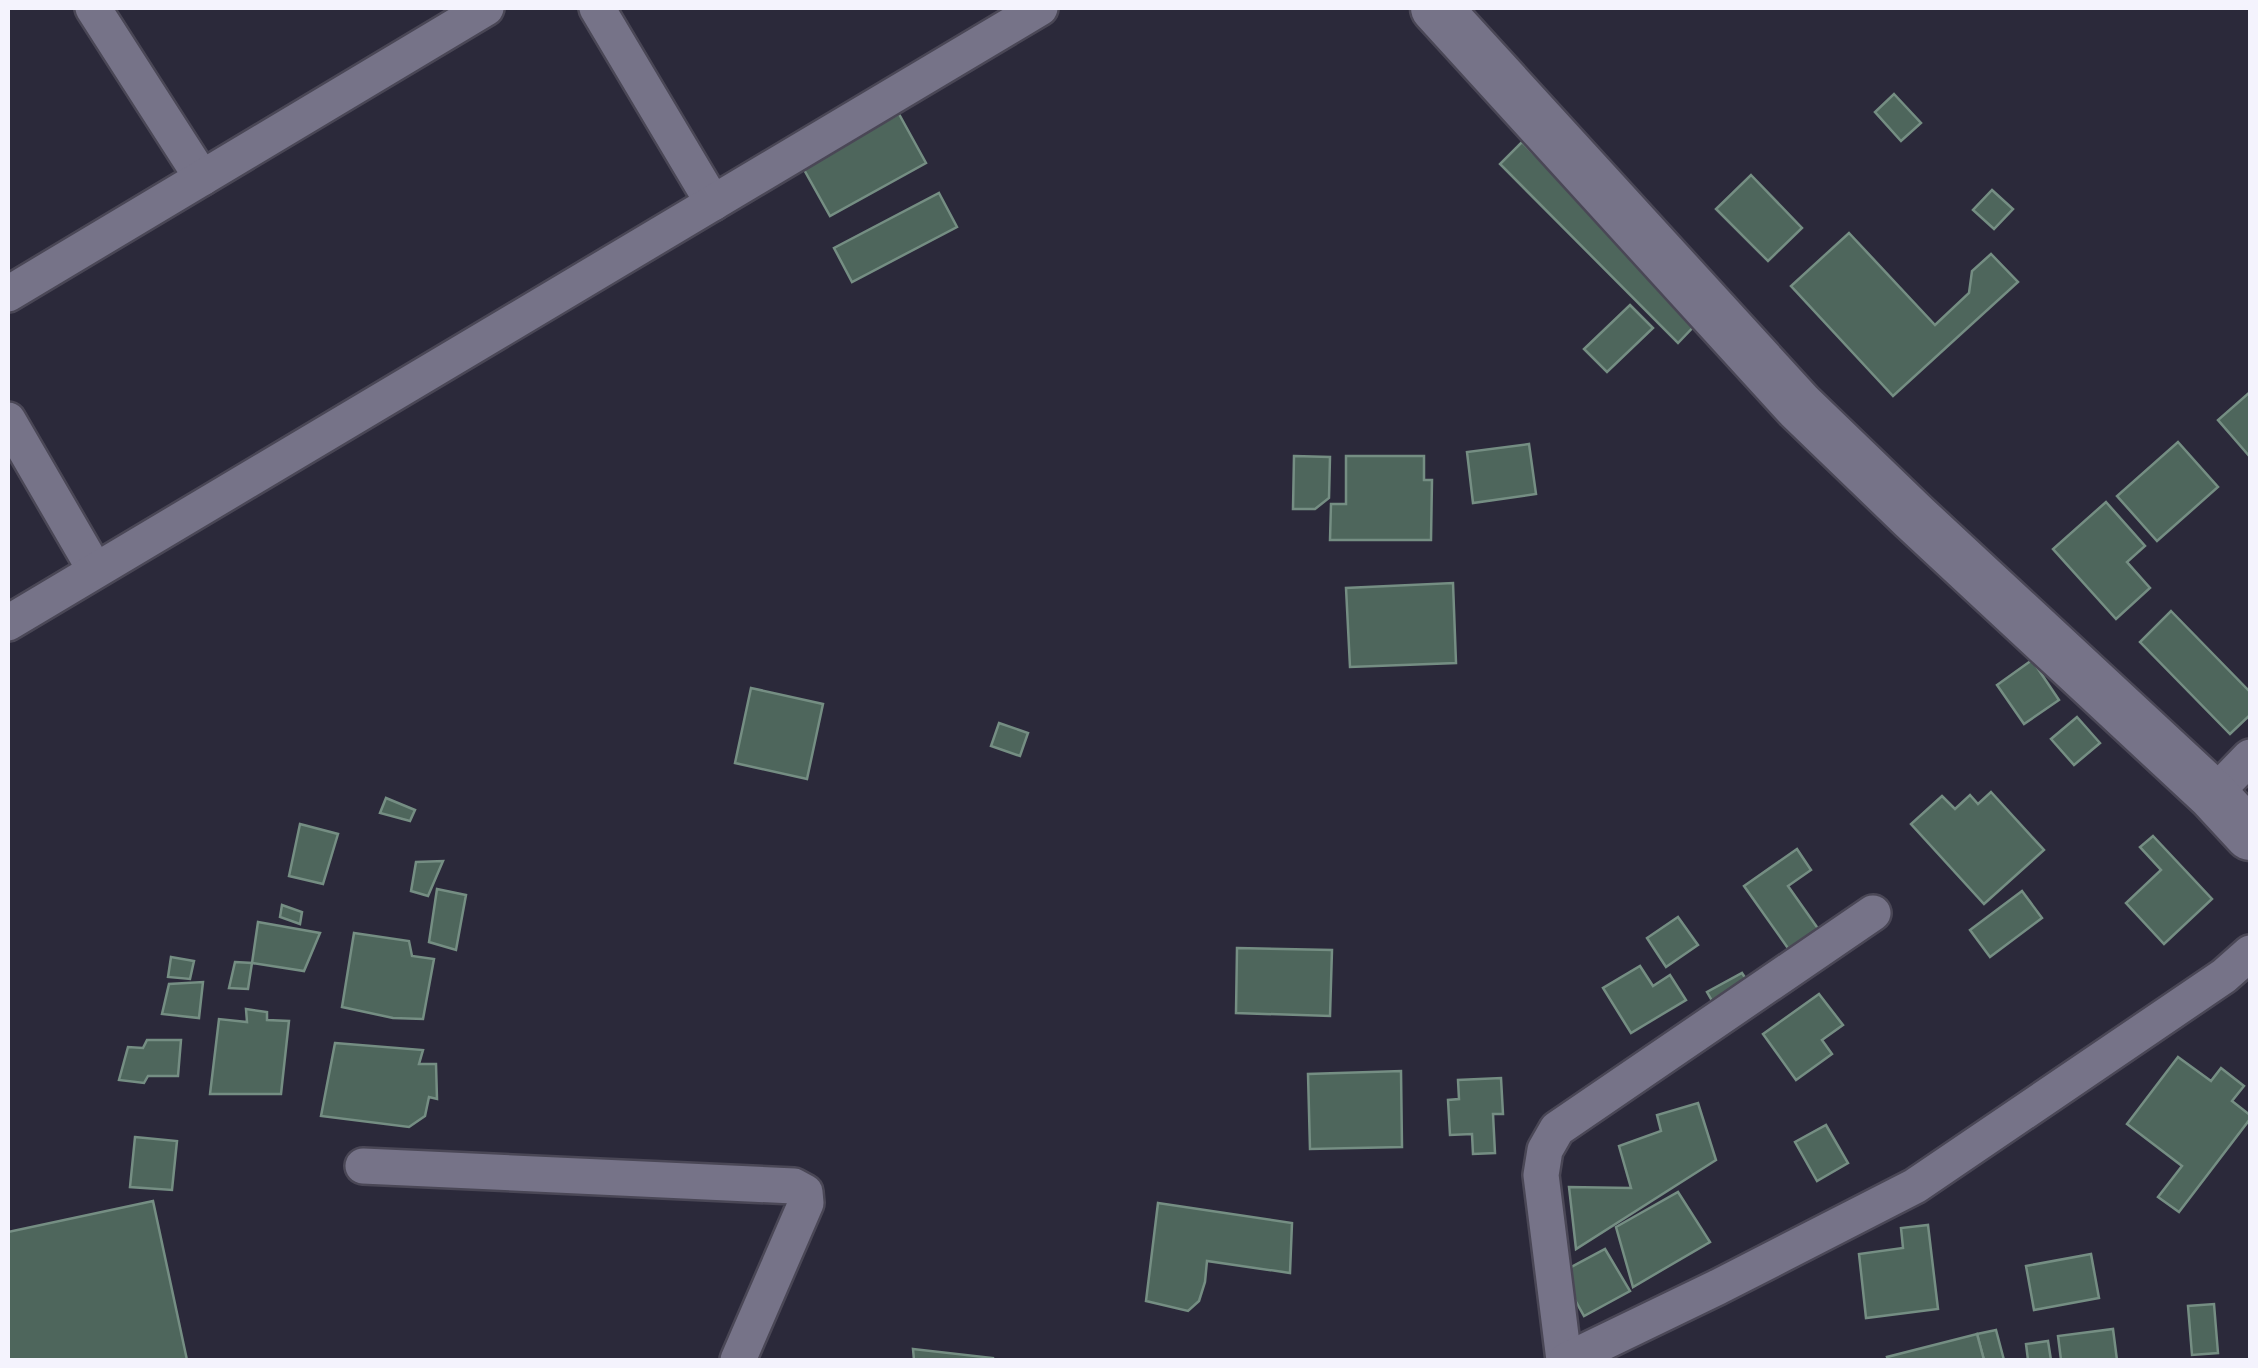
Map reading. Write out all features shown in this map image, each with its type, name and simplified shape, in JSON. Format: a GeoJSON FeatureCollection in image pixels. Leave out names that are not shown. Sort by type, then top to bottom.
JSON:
{"type":"FeatureCollection","features":[{"type":"Feature","properties":{"kind":"main road"},"geometry":{"type":"LineString","coordinates":[[1436,8],[1799,406],[2213,795],[2250,835]]}},
{"type":"Feature","properties":{"kind":"street"},"geometry":{"type":"LineString","coordinates":[[93,8],[202,178]]}},
{"type":"Feature","properties":{"kind":"street"},"geometry":{"type":"LineString","coordinates":[[8,294],[486,8]]}},
{"type":"Feature","properties":{"kind":"street"},"geometry":{"type":"LineString","coordinates":[[598,8],[713,203]]}},
{"type":"Feature","properties":{"kind":"street"},"geometry":{"type":"LineString","coordinates":[[8,622],[1040,8]]}},
{"type":"Feature","properties":{"kind":"street"},"geometry":{"type":"LineString","coordinates":[[8,420],[96,570]]}},
{"type":"Feature","properties":{"kind":"street"},"geometry":{"type":"LineString","coordinates":[[2213,795],[2250,758]]}},
{"type":"Feature","properties":{"kind":"street"},"geometry":{"type":"LineString","coordinates":[[1872,912],[1558,1130],[1545,1150],[1541,1175],[1566,1360],[1915,1186],[2194,998],[2250,954]]}},
{"type":"Feature","properties":{"kind":"street"},"geometry":{"type":"LineString","coordinates":[[363,1166],[794,1186],[805,1192],[806,1204],[738,1360]]}},
{"type":"Feature","properties":{"kind":"building"},"geometry":{"type":"Polygon","coordinates":[[[1894,94],[1921,123],[1901,141],[1875,112],[1894,94]]]}},
{"type":"Feature","properties":{"kind":"building"},"geometry":{"type":"Polygon","coordinates":[[[899,114],[926,163],[830,216],[802,166],[899,114]]]}},
{"type":"Feature","properties":{"kind":"building"},"geometry":{"type":"Polygon","coordinates":[[[1522,142],[1700,320],[1678,343],[1500,164],[1522,142]]]}},
{"type":"Feature","properties":{"kind":"building"},"geometry":{"type":"Polygon","coordinates":[[[1751,175],[1802,228],[1768,261],[1716,209],[1751,175]]]}},
{"type":"Feature","properties":{"kind":"building"},"geometry":{"type":"Polygon","coordinates":[[[1992,190],[2013,209],[1994,229],[1973,210],[1992,190]]]}},
{"type":"Feature","properties":{"kind":"building"},"geometry":{"type":"Polygon","coordinates":[[[939,193],[957,227],[852,282],[834,248],[939,193]]]}},
{"type":"Feature","properties":{"kind":"building"},"geometry":{"type":"Polygon","coordinates":[[[1849,233],[1935,325],[1969,293],[1972,271],[1991,254],[2018,282],[1893,396],[1791,286],[1849,233]]]}},
{"type":"Feature","properties":{"kind":"building"},"geometry":{"type":"Polygon","coordinates":[[[1630,305],[1653,328],[1607,372],[1584,349],[1630,305]]]}},
{"type":"Feature","properties":{"kind":"building"},"geometry":{"type":"Polygon","coordinates":[[[2250,392],[2250,457],[2218,420],[2250,392]]]}},
{"type":"Feature","properties":{"kind":"building"},"geometry":{"type":"Polygon","coordinates":[[[2178,442],[2218,487],[2157,541],[2117,496],[2178,442]]]}},
{"type":"Feature","properties":{"kind":"building"},"geometry":{"type":"Polygon","coordinates":[[[1529,444],[1536,494],[1473,503],[1467,452],[1529,444]]]}},
{"type":"Feature","properties":{"kind":"building"},"geometry":{"type":"Polygon","coordinates":[[[1294,456],[1330,457],[1329,498],[1315,509],[1293,509],[1294,456]]]}},
{"type":"Feature","properties":{"kind":"building"},"geometry":{"type":"Polygon","coordinates":[[[1346,456],[1424,456],[1424,480],[1432,480],[1431,540],[1330,540],[1331,504],[1346,504],[1346,456]]]}},
{"type":"Feature","properties":{"kind":"building"},"geometry":{"type":"Polygon","coordinates":[[[2106,502],[2145,546],[2127,562],[2150,588],[2116,619],[2053,549],[2106,502]]]}},
{"type":"Feature","properties":{"kind":"building"},"geometry":{"type":"Polygon","coordinates":[[[1453,583],[1456,663],[1350,667],[1346,588],[1453,583]]]}},
{"type":"Feature","properties":{"kind":"building"},"geometry":{"type":"Polygon","coordinates":[[[2171,611],[2250,692],[2250,715],[2230,734],[2140,642],[2171,611]]]}},
{"type":"Feature","properties":{"kind":"building"},"geometry":{"type":"Polygon","coordinates":[[[2032,660],[2059,700],[2024,724],[1997,685],[2032,660]]]}},
{"type":"Feature","properties":{"kind":"building"},"geometry":{"type":"Polygon","coordinates":[[[751,688],[823,704],[807,779],[735,763],[751,688]]]}},
{"type":"Feature","properties":{"kind":"building"},"geometry":{"type":"Polygon","coordinates":[[[2077,717],[2100,743],[2074,765],[2051,739],[2077,717]]]}},
{"type":"Feature","properties":{"kind":"building"},"geometry":{"type":"Polygon","coordinates":[[[999,723],[1028,733],[1020,756],[991,746],[999,723]]]}},
{"type":"Feature","properties":{"kind":"building"},"geometry":{"type":"Polygon","coordinates":[[[1991,792],[2044,850],[1984,904],[1911,824],[1942,796],[1955,809],[1970,795],[1978,804],[1991,792]]]}},
{"type":"Feature","properties":{"kind":"building"},"geometry":{"type":"Polygon","coordinates":[[[386,798],[415,810],[410,821],[380,813],[386,798]]]}},
{"type":"Feature","properties":{"kind":"building"},"geometry":{"type":"Polygon","coordinates":[[[300,824],[338,834],[323,884],[289,876],[300,824]]]}},
{"type":"Feature","properties":{"kind":"building"},"geometry":{"type":"Polygon","coordinates":[[[2153,836],[2212,899],[2164,944],[2126,903],[2161,870],[2140,847],[2153,836]]]}},
{"type":"Feature","properties":{"kind":"building"},"geometry":{"type":"Polygon","coordinates":[[[1797,849],[1811,870],[1788,886],[1819,930],[1790,951],[1744,886],[1797,849]]]}},
{"type":"Feature","properties":{"kind":"building"},"geometry":{"type":"Polygon","coordinates":[[[443,861],[428,896],[411,891],[416,862],[443,861]]]}},
{"type":"Feature","properties":{"kind":"building"},"geometry":{"type":"Polygon","coordinates":[[[437,889],[466,895],[456,950],[429,942],[437,889]]]}},
{"type":"Feature","properties":{"kind":"building"},"geometry":{"type":"Polygon","coordinates":[[[2022,891],[2042,918],[1990,957],[1970,930],[2022,891]]]}},
{"type":"Feature","properties":{"kind":"building"},"geometry":{"type":"Polygon","coordinates":[[[282,905],[302,912],[300,924],[280,917],[282,905]]]}},
{"type":"Feature","properties":{"kind":"building"},"geometry":{"type":"Polygon","coordinates":[[[1678,917],[1698,945],[1666,967],[1647,938],[1678,917]]]}},
{"type":"Feature","properties":{"kind":"building"},"geometry":{"type":"Polygon","coordinates":[[[258,922],[320,933],[304,971],[252,963],[258,922]]]}},
{"type":"Feature","properties":{"kind":"building"},"geometry":{"type":"Polygon","coordinates":[[[354,933],[409,941],[412,956],[434,959],[423,1019],[393,1018],[342,1007],[354,933]]]}},
{"type":"Feature","properties":{"kind":"building"},"geometry":{"type":"Polygon","coordinates":[[[1237,948],[1332,950],[1330,1016],[1236,1013],[1237,948]]]}},
{"type":"Feature","properties":{"kind":"building"},"geometry":{"type":"Polygon","coordinates":[[[171,957],[194,961],[190,979],[168,977],[171,957]]]}},
{"type":"Feature","properties":{"kind":"building"},"geometry":{"type":"Polygon","coordinates":[[[235,962],[252,963],[248,989],[229,988],[235,962]]]}},
{"type":"Feature","properties":{"kind":"building"},"geometry":{"type":"Polygon","coordinates":[[[1640,966],[1653,986],[1670,975],[1686,1000],[1631,1033],[1603,988],[1640,966]]]}},
{"type":"Feature","properties":{"kind":"building"},"geometry":{"type":"Polygon","coordinates":[[[1742,973],[1748,982],[1715,1006],[1707,992],[1742,973]]]}},
{"type":"Feature","properties":{"kind":"building"},"geometry":{"type":"Polygon","coordinates":[[[203,982],[199,1018],[162,1014],[169,984],[203,982]]]}},
{"type":"Feature","properties":{"kind":"building"},"geometry":{"type":"Polygon","coordinates":[[[1819,994],[1843,1025],[1822,1040],[1832,1054],[1796,1080],[1763,1034],[1819,994]]]}},
{"type":"Feature","properties":{"kind":"building"},"geometry":{"type":"Polygon","coordinates":[[[246,1009],[267,1012],[267,1020],[289,1021],[281,1094],[210,1094],[219,1019],[247,1022],[246,1009]]]}},
{"type":"Feature","properties":{"kind":"building"},"geometry":{"type":"Polygon","coordinates":[[[147,1040],[181,1040],[178,1076],[148,1076],[144,1083],[119,1080],[128,1047],[143,1048],[147,1040]]]}},
{"type":"Feature","properties":{"kind":"building"},"geometry":{"type":"Polygon","coordinates":[[[335,1043],[423,1050],[419,1064],[436,1064],[437,1099],[429,1097],[425,1116],[409,1127],[321,1116],[335,1043]]]}},
{"type":"Feature","properties":{"kind":"building"},"geometry":{"type":"Polygon","coordinates":[[[2178,1057],[2211,1081],[2221,1068],[2244,1086],[2232,1101],[2250,1115],[2179,1212],[2158,1197],[2182,1166],[2127,1124],[2178,1057]]]}},
{"type":"Feature","properties":{"kind":"building"},"geometry":{"type":"Polygon","coordinates":[[[1401,1071],[1402,1147],[1310,1149],[1308,1074],[1401,1071]]]}},
{"type":"Feature","properties":{"kind":"building"},"geometry":{"type":"Polygon","coordinates":[[[1501,1078],[1503,1114],[1493,1114],[1495,1153],[1473,1154],[1472,1134],[1450,1135],[1448,1100],[1459,1099],[1458,1080],[1501,1078]]]}},
{"type":"Feature","properties":{"kind":"building"},"geometry":{"type":"Polygon","coordinates":[[[1698,1103],[1716,1160],[1576,1249],[1569,1187],[1631,1188],[1619,1146],[1661,1131],[1657,1115],[1698,1103]]]}},
{"type":"Feature","properties":{"kind":"building"},"geometry":{"type":"Polygon","coordinates":[[[1826,1125],[1848,1163],[1817,1181],[1795,1142],[1826,1125]]]}},
{"type":"Feature","properties":{"kind":"building"},"geometry":{"type":"Polygon","coordinates":[[[135,1137],[177,1141],[172,1190],[130,1187],[135,1137]]]}},
{"type":"Feature","properties":{"kind":"building"},"geometry":{"type":"Polygon","coordinates":[[[1678,1192],[1710,1242],[1633,1287],[1616,1227],[1678,1192]]]}},
{"type":"Feature","properties":{"kind":"building"},"geometry":{"type":"Polygon","coordinates":[[[153,1201],[187,1360],[8,1360],[8,1232],[153,1201]]]}},
{"type":"Feature","properties":{"kind":"building"},"geometry":{"type":"Polygon","coordinates":[[[1158,1203],[1292,1223],[1290,1273],[1207,1261],[1199,1301],[1188,1311],[1146,1301],[1158,1203]]]}},
{"type":"Feature","properties":{"kind":"building"},"geometry":{"type":"Polygon","coordinates":[[[1928,1225],[1938,1309],[1866,1318],[1859,1254],[1903,1248],[1901,1228],[1928,1225]]]}},
{"type":"Feature","properties":{"kind":"building"},"geometry":{"type":"Polygon","coordinates":[[[1605,1249],[1630,1291],[1584,1316],[1560,1273],[1605,1249]]]}},
{"type":"Feature","properties":{"kind":"building"},"geometry":{"type":"Polygon","coordinates":[[[2091,1254],[2099,1298],[2034,1310],[2026,1266],[2091,1254]]]}},
{"type":"Feature","properties":{"kind":"building"},"geometry":{"type":"Polygon","coordinates":[[[2214,1304],[2218,1353],[2192,1355],[2188,1306],[2214,1304]]]}},
{"type":"Feature","properties":{"kind":"building"},"geometry":{"type":"Polygon","coordinates":[[[2113,1329],[2117,1360],[2061,1360],[2058,1336],[2113,1329]]]}},
{"type":"Feature","properties":{"kind":"building"},"geometry":{"type":"Polygon","coordinates":[[[1996,1330],[2004,1360],[1984,1360],[1977,1334],[1996,1330]]]}},
{"type":"Feature","properties":{"kind":"building"},"geometry":{"type":"Polygon","coordinates":[[[1977,1334],[1984,1360],[1887,1357],[1977,1334]]]}},
{"type":"Feature","properties":{"kind":"building"},"geometry":{"type":"Polygon","coordinates":[[[2048,1341],[2051,1360],[2028,1360],[2026,1344],[2048,1341]]]}},
{"type":"Feature","properties":{"kind":"building"},"geometry":{"type":"Polygon","coordinates":[[[913,1349],[993,1358],[993,1360],[914,1360],[913,1349]]]}}]}
